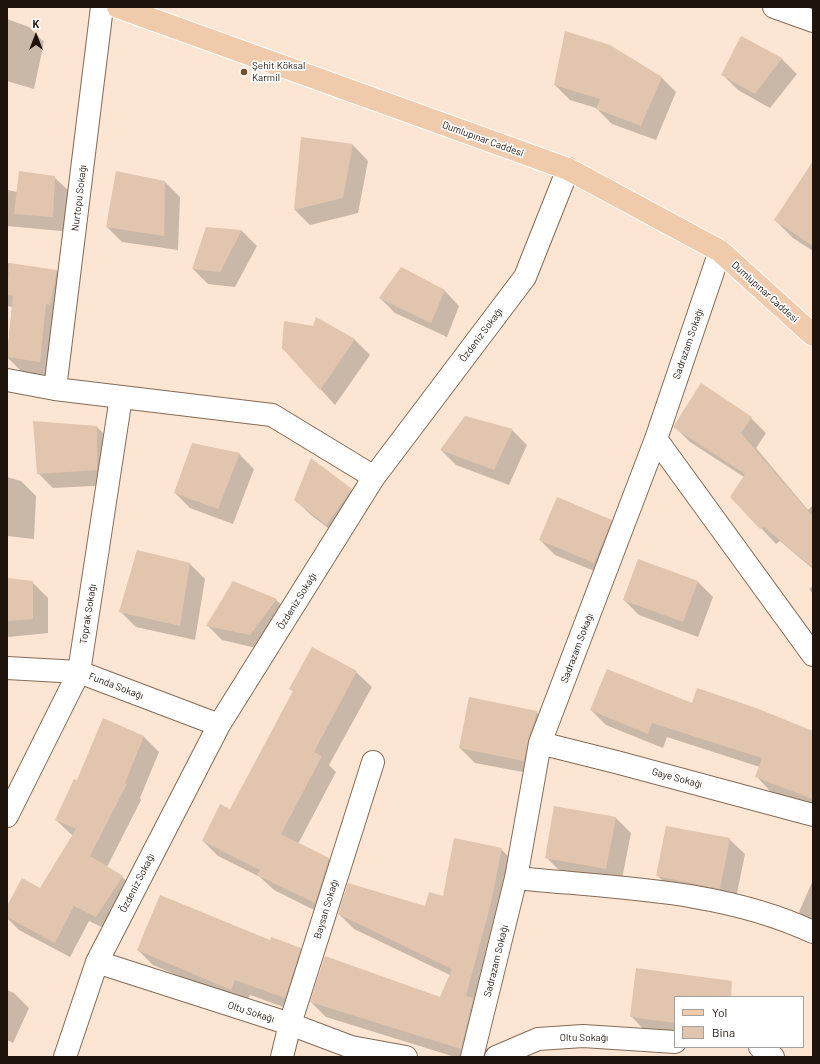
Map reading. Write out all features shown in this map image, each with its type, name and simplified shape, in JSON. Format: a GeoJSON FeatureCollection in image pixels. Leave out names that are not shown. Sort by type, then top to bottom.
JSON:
{"type":"FeatureCollection","features":[{"type":"Feature","properties":{"kind":"main road","name":"Dumlupınar Caddesi"},"geometry":{"type":"LineString","coordinates":[[118,7],[568,169],[720,251],[813,336]]}},
{"type":"Feature","properties":{"kind":"street","name":"Nurtopu Sokağı"},"geometry":{"type":"LineString","coordinates":[[55,389],[102,7]]}},
{"type":"Feature","properties":{"kind":"street"},"geometry":{"type":"LineString","coordinates":[[774,7],[813,21]]}},
{"type":"Feature","properties":{"kind":"street","name":"Özdeniz Sokağı"},"geometry":{"type":"LineString","coordinates":[[65,1057],[97,962],[220,725],[374,477],[525,277],[568,169]]}},
{"type":"Feature","properties":{"kind":"street","name":"Sadrazam Sokağı"},"geometry":{"type":"LineString","coordinates":[[472,1057],[516,878],[540,743],[656,439],[720,251]]}},
{"type":"Feature","properties":{"kind":"street"},"geometry":{"type":"LineString","coordinates":[[7,380],[55,389],[272,415],[374,477]]}},
{"type":"Feature","properties":{"kind":"street","name":"Toprak Sokağı"},"geometry":{"type":"LineString","coordinates":[[7,816],[79,672],[121,397]]}},
{"type":"Feature","properties":{"kind":"street"},"geometry":{"type":"LineString","coordinates":[[656,439],[813,655]]}},
{"type":"Feature","properties":{"kind":"street","name":"Funda Sokağı"},"geometry":{"type":"LineString","coordinates":[[7,668],[79,672],[220,725]]}},
{"type":"Feature","properties":{"kind":"street","name":"Gaye Sokağı"},"geometry":{"type":"LineString","coordinates":[[540,743],[813,815]]}},
{"type":"Feature","properties":{"kind":"street","name":"Baysan Sokağı"},"geometry":{"type":"LineString","coordinates":[[282,1057],[290,1024],[373,762]]}},
{"type":"Feature","properties":{"kind":"street"},"geometry":{"type":"LineString","coordinates":[[516,878],[699,896],[786,919],[813,932]]}},
{"type":"Feature","properties":{"kind":"street","name":"Oltu Sokağı"},"geometry":{"type":"LineString","coordinates":[[97,962],[290,1024],[351,1048],[406,1057]]}},
{"type":"Feature","properties":{"kind":"street","name":"Oltu Sokağı"},"geometry":{"type":"LineString","coordinates":[[496,1057],[538,1039],[583,1036],[674,1042]]}},
{"type":"Feature","properties":{"kind":"street"},"geometry":{"type":"LineString","coordinates":[[761,1048],[773,1057]]}},
{"type":"Feature","properties":{"kind":"building"},"geometry":{"type":"Polygon","coordinates":[[[565,31],[610,45],[662,77],[641,126],[596,109],[600,99],[554,85],[565,31]]]}},
{"type":"Feature","properties":{"kind":"building"},"geometry":{"type":"Polygon","coordinates":[[[741,36],[782,58],[755,94],[721,75],[741,36]]]}},
{"type":"Feature","properties":{"kind":"building"},"geometry":{"type":"Polygon","coordinates":[[[301,137],[353,144],[343,198],[294,210],[301,137]]]}},
{"type":"Feature","properties":{"kind":"building"},"geometry":{"type":"Polygon","coordinates":[[[813,161],[813,246],[774,220],[813,161]]]}},
{"type":"Feature","properties":{"kind":"building"},"geometry":{"type":"Polygon","coordinates":[[[19,171],[55,176],[53,217],[14,214],[19,171]]]}},
{"type":"Feature","properties":{"kind":"building"},"geometry":{"type":"Polygon","coordinates":[[[116,171],[165,181],[164,236],[106,227],[116,171]]]}},
{"type":"Feature","properties":{"kind":"building"},"geometry":{"type":"Polygon","coordinates":[[[206,227],[242,230],[220,272],[192,269],[206,227]]]}},
{"type":"Feature","properties":{"kind":"building"},"geometry":{"type":"Polygon","coordinates":[[[9,263],[57,270],[50,305],[46,304],[40,362],[7,357],[13,296],[7,295],[9,263]]]}},
{"type":"Feature","properties":{"kind":"building"},"geometry":{"type":"Polygon","coordinates":[[[401,267],[445,290],[431,323],[379,298],[401,267]]]}},
{"type":"Feature","properties":{"kind":"building"},"geometry":{"type":"Polygon","coordinates":[[[316,317],[355,339],[320,390],[282,348],[284,321],[313,326],[316,317]]]}},
{"type":"Feature","properties":{"kind":"building"},"geometry":{"type":"Polygon","coordinates":[[[701,383],[752,417],[741,433],[813,517],[813,568],[764,527],[760,529],[730,497],[745,474],[673,427],[701,383]]]}},
{"type":"Feature","properties":{"kind":"building"},"geometry":{"type":"Polygon","coordinates":[[[465,416],[513,429],[494,470],[440,450],[465,416]]]}},
{"type":"Feature","properties":{"kind":"building"},"geometry":{"type":"Polygon","coordinates":[[[33,421],[97,426],[97,470],[37,474],[33,421]]]}},
{"type":"Feature","properties":{"kind":"building"},"geometry":{"type":"Polygon","coordinates":[[[192,443],[240,453],[218,509],[174,493],[192,443]]]}},
{"type":"Feature","properties":{"kind":"building"},"geometry":{"type":"Polygon","coordinates":[[[311,458],[352,489],[326,525],[294,500],[311,458]]]}},
{"type":"Feature","properties":{"kind":"building"},"geometry":{"type":"Polygon","coordinates":[[[557,497],[612,520],[594,563],[539,540],[557,497]]]}},
{"type":"Feature","properties":{"kind":"building"},"geometry":{"type":"Polygon","coordinates":[[[137,550],[190,563],[180,626],[119,612],[137,550]]]}},
{"type":"Feature","properties":{"kind":"building"},"geometry":{"type":"Polygon","coordinates":[[[638,559],[698,581],[683,622],[623,600],[638,559]]]}},
{"type":"Feature","properties":{"kind":"building"},"geometry":{"type":"Polygon","coordinates":[[[7,578],[33,581],[33,619],[7,621],[7,578]]]}},
{"type":"Feature","properties":{"kind":"building"},"geometry":{"type":"Polygon","coordinates":[[[233,581],[277,599],[250,635],[206,626],[233,581]]]}},
{"type":"Feature","properties":{"kind":"building"},"geometry":{"type":"Polygon","coordinates":[[[312,647],[357,671],[314,752],[322,756],[281,834],[329,858],[315,903],[257,875],[260,870],[202,841],[220,804],[230,809],[293,691],[289,689],[312,647]]]}},
{"type":"Feature","properties":{"kind":"building"},"geometry":{"type":"Polygon","coordinates":[[[607,669],[692,703],[697,688],[756,708],[813,731],[813,799],[755,777],[762,758],[652,723],[648,734],[590,710],[607,669]]]}},
{"type":"Feature","properties":{"kind":"building"},"geometry":{"type":"Polygon","coordinates":[[[469,697],[537,711],[524,761],[459,748],[469,697]]]}},
{"type":"Feature","properties":{"kind":"building"},"geometry":{"type":"Polygon","coordinates":[[[103,718],[144,736],[125,783],[127,784],[90,856],[123,876],[96,917],[74,906],[55,943],[7,917],[7,906],[22,878],[40,888],[76,829],[55,820],[74,779],[77,780],[103,718]]]}},
{"type":"Feature","properties":{"kind":"building"},"geometry":{"type":"Polygon","coordinates":[[[554,806],[616,817],[606,869],[545,858],[554,806]]]}},
{"type":"Feature","properties":{"kind":"building"},"geometry":{"type":"Polygon","coordinates":[[[666,826],[730,838],[720,889],[656,876],[666,826]]]}},
{"type":"Feature","properties":{"kind":"building"},"geometry":{"type":"Polygon","coordinates":[[[454,838],[502,848],[491,903],[466,996],[473,998],[461,1049],[310,1002],[325,956],[440,997],[452,969],[338,914],[348,883],[425,906],[429,892],[443,896],[454,838]]]}},
{"type":"Feature","properties":{"kind":"building"},"geometry":{"type":"Polygon","coordinates":[[[160,895],[270,940],[271,937],[301,948],[285,998],[235,980],[231,990],[137,950],[160,895]]]}},
{"type":"Feature","properties":{"kind":"building"},"geometry":{"type":"Polygon","coordinates":[[[636,968],[732,981],[731,996],[674,996],[674,1023],[630,1017],[636,968]]]}},
{"type":"Feature","properties":{"kind":"place","name":"Şehit Köksal Karmil"},"geometry":{"type":"Point","coordinates":[244,72]}}]}
